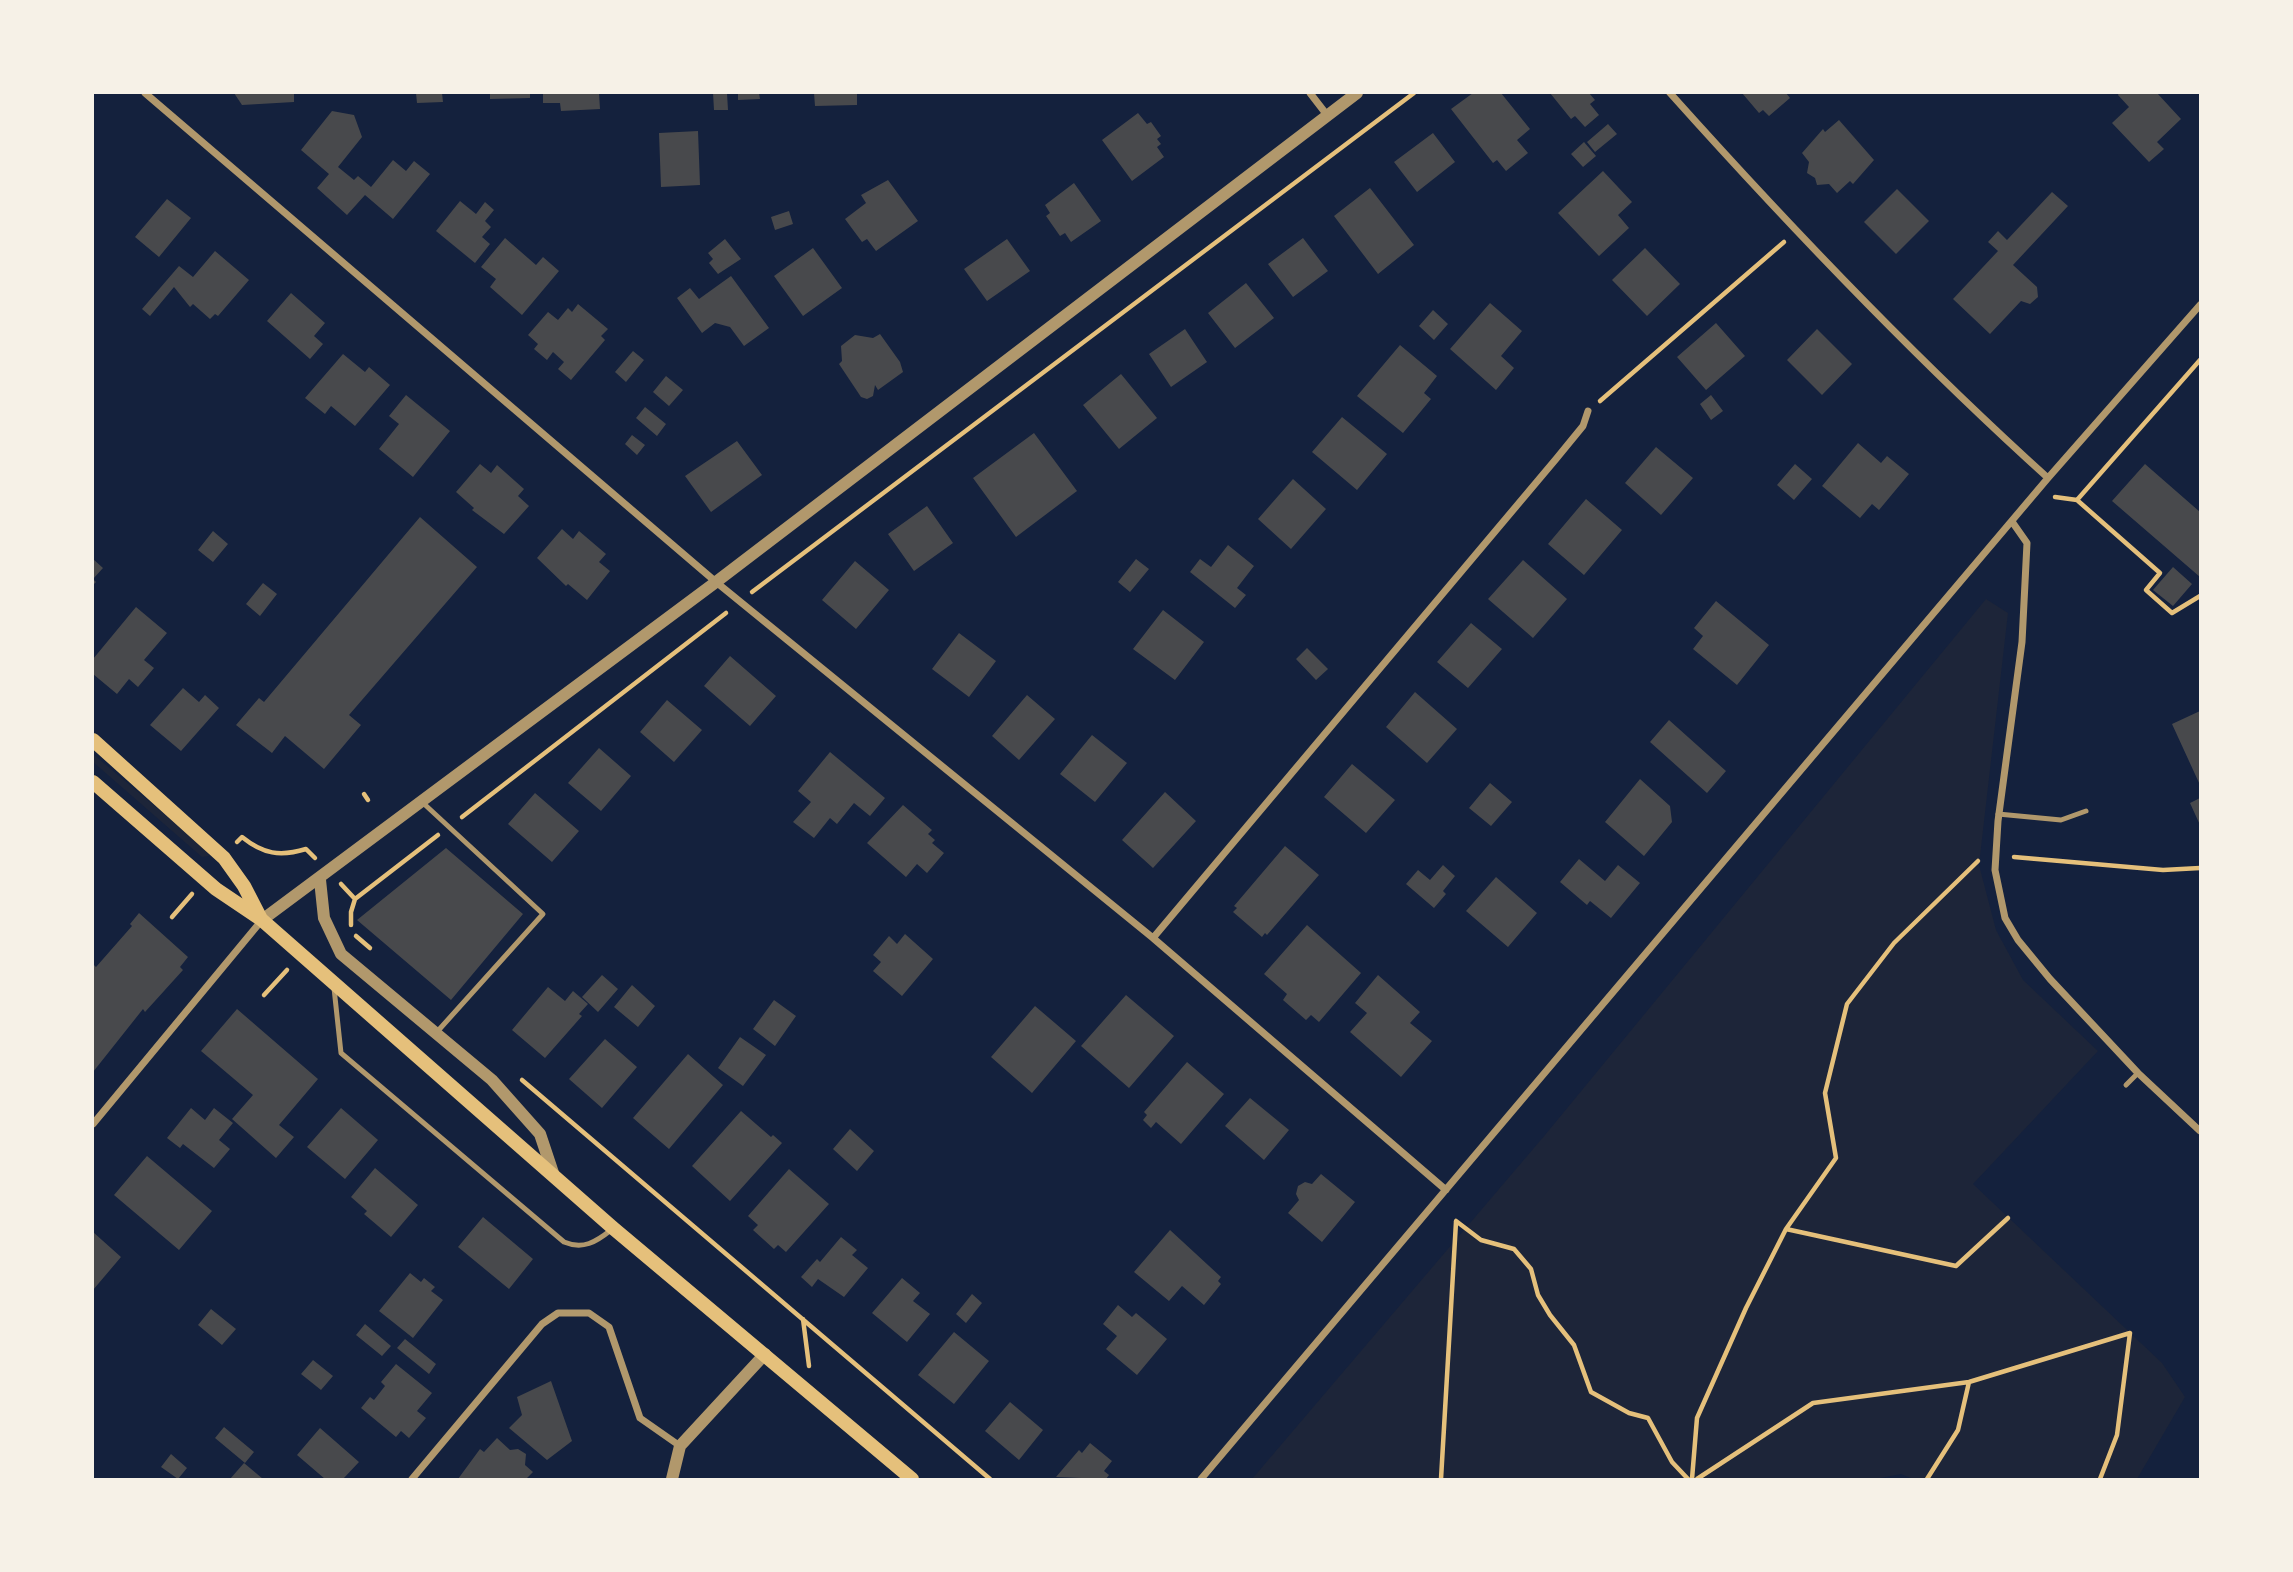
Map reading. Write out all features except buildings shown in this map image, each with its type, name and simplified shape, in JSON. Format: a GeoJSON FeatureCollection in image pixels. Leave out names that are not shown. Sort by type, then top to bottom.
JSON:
{"type":"FeatureCollection","features":[{"type":"Feature","properties":{"kind":"main road"},"geometry":{"type":"LineString","coordinates":[[93,740],[224,858],[244,886],[262,920]]}},
{"type":"Feature","properties":{"kind":"main road"},"geometry":{"type":"LineString","coordinates":[[93,782],[205,880],[262,920],[613,1228],[912,1479]]}},
{"type":"Feature","properties":{"kind":"street"},"geometry":{"type":"LineString","coordinates":[[145,93],[716,582],[1153,938],[1446,1190]]}},
{"type":"Feature","properties":{"kind":"street"},"geometry":{"type":"LineString","coordinates":[[1310,93],[1327,115]]}},
{"type":"Feature","properties":{"kind":"street"},"geometry":{"type":"LineString","coordinates":[[93,1125],[262,920],[320,880],[716,582],[1357,93]]}},
{"type":"Feature","properties":{"kind":"street"},"geometry":{"type":"LineString","coordinates":[[1670,93],[1795,233],[1971,408],[2049,478]]}},
{"type":"Feature","properties":{"kind":"street"},"geometry":{"type":"LineString","coordinates":[[1201,1479],[2049,478],[2200,305]]}},
{"type":"Feature","properties":{"kind":"street"},"geometry":{"type":"LineString","coordinates":[[1153,938],[1556,459],[1583,426],[1588,411]]}},
{"type":"Feature","properties":{"kind":"street"},"geometry":{"type":"LineString","coordinates":[[2013,523],[2027,543],[2023,629],[1998,814],[1995,870],[2003,912],[2018,940],[2138,1073],[2200,1131]]}},
{"type":"Feature","properties":{"kind":"street"},"geometry":{"type":"LineString","coordinates":[[320,880],[324,918],[341,954],[492,1080],[541,1134],[554,1176]]}},
{"type":"Feature","properties":{"kind":"street"},"geometry":{"type":"LineString","coordinates":[[412,1479],[542,1324],[558,1313],[589,1313],[609,1327],[640,1418],[680,1446]]}},
{"type":"Feature","properties":{"kind":"street"},"geometry":{"type":"LineString","coordinates":[[671,1479],[680,1446],[765,1354]]}},
{"type":"Feature","properties":{"kind":"lane"},"geometry":{"type":"LineString","coordinates":[[422,802],[543,914],[436,1033]]}},
{"type":"Feature","properties":{"kind":"lane"},"geometry":{"type":"LineString","coordinates":[[1998,814],[2061,820],[2086,811]]}},
{"type":"Feature","properties":{"kind":"lane"},"geometry":{"type":"LineString","coordinates":[[333,985],[341,1053],[564,1242],[575,1247],[595,1243],[613,1228]]}},
{"type":"Feature","properties":{"kind":"lane"},"geometry":{"type":"LineString","coordinates":[[2126,1085],[2138,1073]]}},
{"type":"Feature","properties":{"kind":"path"},"geometry":{"type":"LineString","coordinates":[[371,949],[352,932],[351,912],[355,899],[740,602],[1413,93]]}},
{"type":"Feature","properties":{"kind":"path"},"geometry":{"type":"LineString","coordinates":[[1588,411],[1795,233]]}},
{"type":"Feature","properties":{"kind":"path"},"geometry":{"type":"LineString","coordinates":[[2200,360],[2077,500],[2160,573],[2146,590],[2172,614],[2200,596]]}},
{"type":"Feature","properties":{"kind":"path"},"geometry":{"type":"LineString","coordinates":[[364,794],[368,800]]}},
{"type":"Feature","properties":{"kind":"path"},"geometry":{"type":"LineString","coordinates":[[1690,1479],[1697,1418],[1746,1308],[1786,1229],[1836,1158],[1825,1093],[1847,1004],[1894,943],[1997,843]]}},
{"type":"Feature","properties":{"kind":"path"},"geometry":{"type":"LineString","coordinates":[[2014,857],[2163,870],[2200,868]]}},
{"type":"Feature","properties":{"kind":"path"},"geometry":{"type":"LineString","coordinates":[[172,917],[205,880]]}},
{"type":"Feature","properties":{"kind":"path"},"geometry":{"type":"LineString","coordinates":[[264,995],[300,955]]}},
{"type":"Feature","properties":{"kind":"path"},"geometry":{"type":"LineString","coordinates":[[521,1079],[990,1479]]}},
{"type":"Feature","properties":{"kind":"path"},"geometry":{"type":"LineString","coordinates":[[1786,1229],[1956,1266],[2008,1218]]}},
{"type":"Feature","properties":{"kind":"path"},"geometry":{"type":"LineString","coordinates":[[1441,1479],[1456,1221],[1481,1240],[1514,1249],[1531,1269],[1538,1295],[1550,1315],[1574,1345],[1591,1392],[1629,1413],[1648,1418],[1672,1462],[1690,1479]]}},
{"type":"Feature","properties":{"kind":"path"},"geometry":{"type":"LineString","coordinates":[[803,1318],[810,1373]]}},
{"type":"Feature","properties":{"kind":"path"},"geometry":{"type":"LineString","coordinates":[[1697,1479],[1813,1403],[1969,1382],[2130,1333],[2117,1436],[2100,1479]]}},
{"type":"Feature","properties":{"kind":"path"},"geometry":{"type":"LineString","coordinates":[[1927,1479],[1958,1430],[1969,1382]]}},
{"type":"Feature","properties":{"kind":"shaded area"},"geometry":{"type":"Polygon","coordinates":[[[1986,599],[2008,613],[1979,865],[1996,930],[2023,980],[2098,1051],[1973,1184],[2162,1363],[2185,1397],[2137,1479],[1913,1479],[1901,1474],[1875,1479],[1252,1479],[1545,1135],[1986,599]]]}},
{"type":"Feature","properties":{"kind":"shaded area"},"geometry":{"type":"Polygon","coordinates":[[[93,754],[208,851],[209,856],[202,857],[93,762],[93,754]]]}}]}
